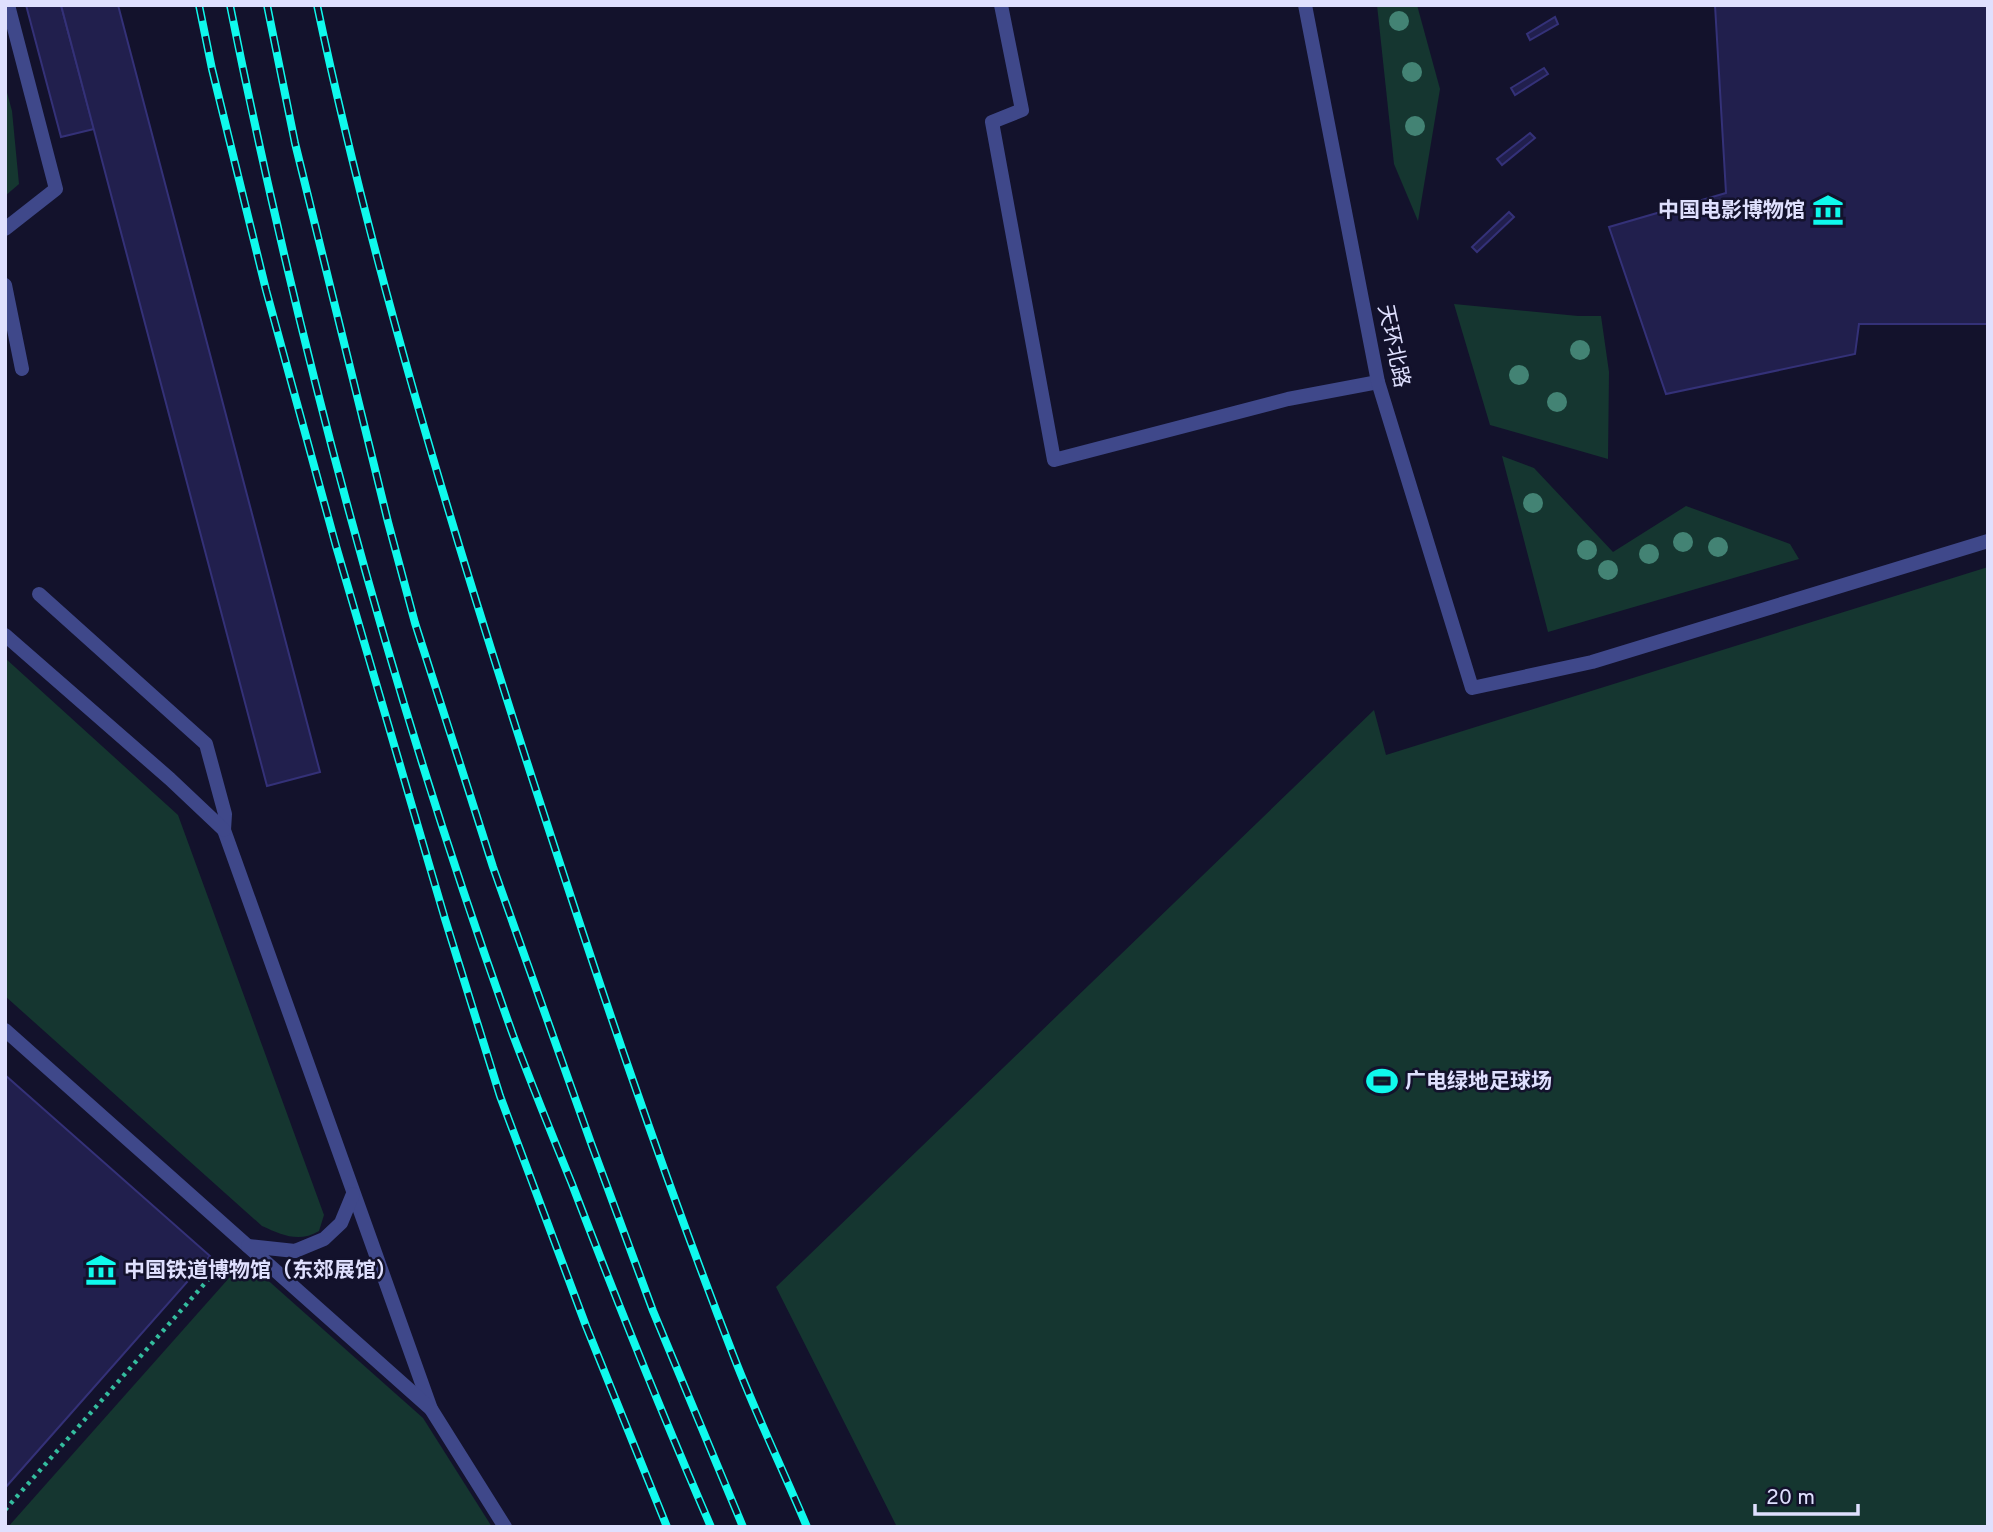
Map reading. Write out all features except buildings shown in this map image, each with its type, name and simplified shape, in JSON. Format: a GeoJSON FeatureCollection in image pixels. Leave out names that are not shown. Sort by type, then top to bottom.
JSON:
{"type":"FeatureCollection","features":[{"type":"Feature","properties":{"kind":"street"},"geometry":{"type":"LineString","coordinates":[[5,229],[56,189],[8,5]]}},
{"type":"Feature","properties":{"kind":"street"},"geometry":{"type":"LineString","coordinates":[[1001,5],[1022,110],[992,122],[1054,460],[1288,399],[1378,382]]}},
{"type":"Feature","properties":{"kind":"street","name":"天环北路"},"geometry":{"type":"LineString","coordinates":[[1305,5],[1378,382],[1472,688],[1592,662],[1988,541]]}},
{"type":"Feature","properties":{"kind":"street"},"geometry":{"type":"LineString","coordinates":[[5,285],[22,369]]}},
{"type":"Feature","properties":{"kind":"street"},"geometry":{"type":"LineString","coordinates":[[39,594],[206,744],[225,814],[224,830],[431,1409],[505,1527]]}},
{"type":"Feature","properties":{"kind":"street"},"geometry":{"type":"LineString","coordinates":[[5,635],[170,779],[224,830]]}},
{"type":"Feature","properties":{"kind":"street"},"geometry":{"type":"LineString","coordinates":[[5,1030],[431,1409]]}},
{"type":"Feature","properties":{"kind":"street"},"geometry":{"type":"LineString","coordinates":[[248,1246],[295,1251],[324,1239],[341,1223],[354,1194]]}},
{"type":"Feature","properties":{"kind":"path"},"geometry":{"type":"LineString","coordinates":[[5,1510],[214,1273]]}},
{"type":"Feature","properties":{"kind":"green space"},"geometry":{"type":"Polygon","coordinates":[[[1377,5],[1417,5],[1440,89],[1418,221],[1394,164],[1377,5]]]}},
{"type":"Feature","properties":{"kind":"green space"},"geometry":{"type":"Polygon","coordinates":[[[5,85],[12,111],[19,184],[5,196],[5,85]]]}},
{"type":"Feature","properties":{"kind":"green space"},"geometry":{"type":"Polygon","coordinates":[[[1454,304],[1601,316],[1609,372],[1608,459],[1490,425],[1454,304]]]}},
{"type":"Feature","properties":{"kind":"green space"},"geometry":{"type":"Polygon","coordinates":[[[1502,456],[1534,468],[1613,552],[1686,506],[1790,544],[1799,559],[1548,632],[1502,456]]]}},
{"type":"Feature","properties":{"kind":"green space"},"geometry":{"type":"Polygon","coordinates":[[[1988,567],[1988,1527],[897,1527],[776,1287],[1374,710],[1386,755],[1988,567]]]}},
{"type":"Feature","properties":{"kind":"green space"},"geometry":{"type":"Polygon","coordinates":[[[5,658],[178,815],[324,1215],[319,1231],[312,1235],[284,1235],[262,1226],[5,996],[5,658]]]}},
{"type":"Feature","properties":{"kind":"green space"},"geometry":{"type":"Polygon","coordinates":[[[245,1260],[423,1418],[492,1527],[8,1527],[245,1260]]]}},
{"type":"Feature","properties":{"kind":"railway"},"geometry":{"type":"LineString","coordinates":[[199,5],[266,290],[336,546],[445,919],[500,1096],[586,1326],[667,1527]]}},
{"type":"Feature","properties":{"kind":"railway"},"geometry":{"type":"LineString","coordinates":[[230,5],[257,136],[319,396],[389,654],[428,782],[513,1035],[711,1527]]}},
{"type":"Feature","properties":{"kind":"railway"},"geometry":{"type":"LineString","coordinates":[[267,5],[295,143],[415,623],[493,867],[591,1143],[653,1311],[743,1527]]}},
{"type":"Feature","properties":{"kind":"railway"},"geometry":{"type":"LineString","coordinates":[[317,5],[363,203],[416,399],[535,787],[606,1002],[707,1286],[742,1378],[807,1527]]}},
{"type":"Feature","properties":{"kind":"place","name":"中国电影博物馆"},"geometry":{"type":"Point","coordinates":[1828,210]}},
{"type":"Feature","properties":{"kind":"place","name":"广电绿地足球场"},"geometry":{"type":"Point","coordinates":[1382,1081]}},
{"type":"Feature","properties":{"kind":"place","name":"中国铁道博物馆（东郊展馆）"},"geometry":{"type":"Point","coordinates":[101,1270]}}]}
